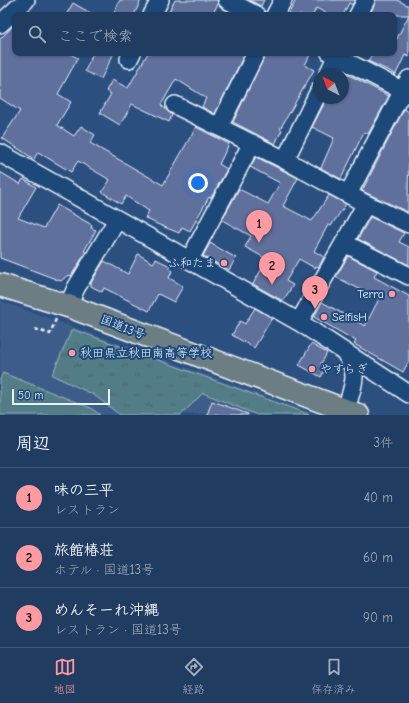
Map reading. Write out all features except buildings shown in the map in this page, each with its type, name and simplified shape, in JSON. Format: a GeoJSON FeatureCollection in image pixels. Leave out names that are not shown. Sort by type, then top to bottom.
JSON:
{"type":"FeatureCollection","features":[{"type":"Feature","properties":{"kind":"highway","name":"国道13号"},"geometry":{"type":"LineString","coordinates":[[0,284],[62,312],[352,413]]}},
{"type":"Feature","properties":{"kind":"street"},"geometry":{"type":"LineString","coordinates":[[13,12],[26,0]]}},
{"type":"Feature","properties":{"kind":"street"},"geometry":{"type":"LineString","coordinates":[[154,12],[160,0]]}},
{"type":"Feature","properties":{"kind":"street"},"geometry":{"type":"LineString","coordinates":[[227,0],[250,12]]}},
{"type":"Feature","properties":{"kind":"street"},"geometry":{"type":"LineString","coordinates":[[277,12],[283,0]]}},
{"type":"Feature","properties":{"kind":"street"},"geometry":{"type":"LineString","coordinates":[[360,12],[366,0]]}},
{"type":"Feature","properties":{"kind":"street"},"geometry":{"type":"LineString","coordinates":[[0,24],[12,13]]}},
{"type":"Feature","properties":{"kind":"street"},"geometry":{"type":"LineString","coordinates":[[219,127],[254,56]]}},
{"type":"Feature","properties":{"kind":"street"},"geometry":{"type":"LineString","coordinates":[[330,68],[334,56]]}},
{"type":"Feature","properties":{"kind":"street"},"geometry":{"type":"LineString","coordinates":[[339,56],[407,88],[348,194]]}},
{"type":"Feature","properties":{"kind":"street"},"geometry":{"type":"LineString","coordinates":[[285,160],[313,103]]}},
{"type":"Feature","properties":{"kind":"street"},"geometry":{"type":"LineString","coordinates":[[175,104],[285,160],[366,204],[409,224]]}},
{"type":"Feature","properties":{"kind":"street"},"geometry":{"type":"LineString","coordinates":[[190,259],[252,143]]}},
{"type":"Feature","properties":{"kind":"street"},"geometry":{"type":"LineString","coordinates":[[0,153],[117,220],[190,259],[299,322],[344,351],[407,386]]}},
{"type":"Feature","properties":{"kind":"street"},"geometry":{"type":"LineString","coordinates":[[299,322],[366,204]]}},
{"type":"Feature","properties":{"kind":"street"},"geometry":{"type":"LineString","coordinates":[[62,312],[117,220]]}},
{"type":"Feature","properties":{"kind":"street"},"geometry":{"type":"LineString","coordinates":[[344,243],[409,276]]}},
{"type":"Feature","properties":{"kind":"street"},"geometry":{"type":"LineString","coordinates":[[344,351],[352,362],[355,371],[352,413]]}},
{"type":"Feature","properties":{"kind":"path"},"geometry":{"type":"LineString","coordinates":[[35,329],[50,334],[62,312]]}},
{"type":"Feature","properties":{"kind":"shaded area","name":"秋田県立秋田南高等学校"},"geometry":{"type":"Polygon","coordinates":[[[0,301],[306,410],[315,414],[0,415],[0,301]]]}},
{"type":"Feature","properties":{"kind":"green space"},"geometry":{"type":"Polygon","coordinates":[[[72,329],[309,415],[257,415],[203,393],[181,415],[120,415],[94,395],[52,375],[72,329]]]}},
{"type":"Feature","properties":{"kind":"green space"},"geometry":{"type":"Polygon","coordinates":[[[3,373],[91,408],[100,415],[0,415],[0,379],[3,373]]]}},
{"type":"Feature","properties":{"kind":"place","name":"味の三平"},"geometry":{"type":"Point","coordinates":[259,243]}},
{"type":"Feature","properties":{"kind":"place","name":"ふ和たま"},"geometry":{"type":"Point","coordinates":[224,263]}},
{"type":"Feature","properties":{"kind":"place","name":"旅館椿荘"},"geometry":{"type":"Point","coordinates":[272,285]}},
{"type":"Feature","properties":{"kind":"place","name":"Terra"},"geometry":{"type":"Point","coordinates":[392,294]}},
{"type":"Feature","properties":{"kind":"place","name":"めんそーれ沖縄"},"geometry":{"type":"Point","coordinates":[315,309]}},
{"type":"Feature","properties":{"kind":"place","name":"SelfisH"},"geometry":{"type":"Point","coordinates":[324,317]}},
{"type":"Feature","properties":{"kind":"place","name":"秋田県立秋田南高等学校"},"geometry":{"type":"Point","coordinates":[72,353]}},
{"type":"Feature","properties":{"kind":"place","name":"やすらぎ"},"geometry":{"type":"Point","coordinates":[312,369]}}]}
